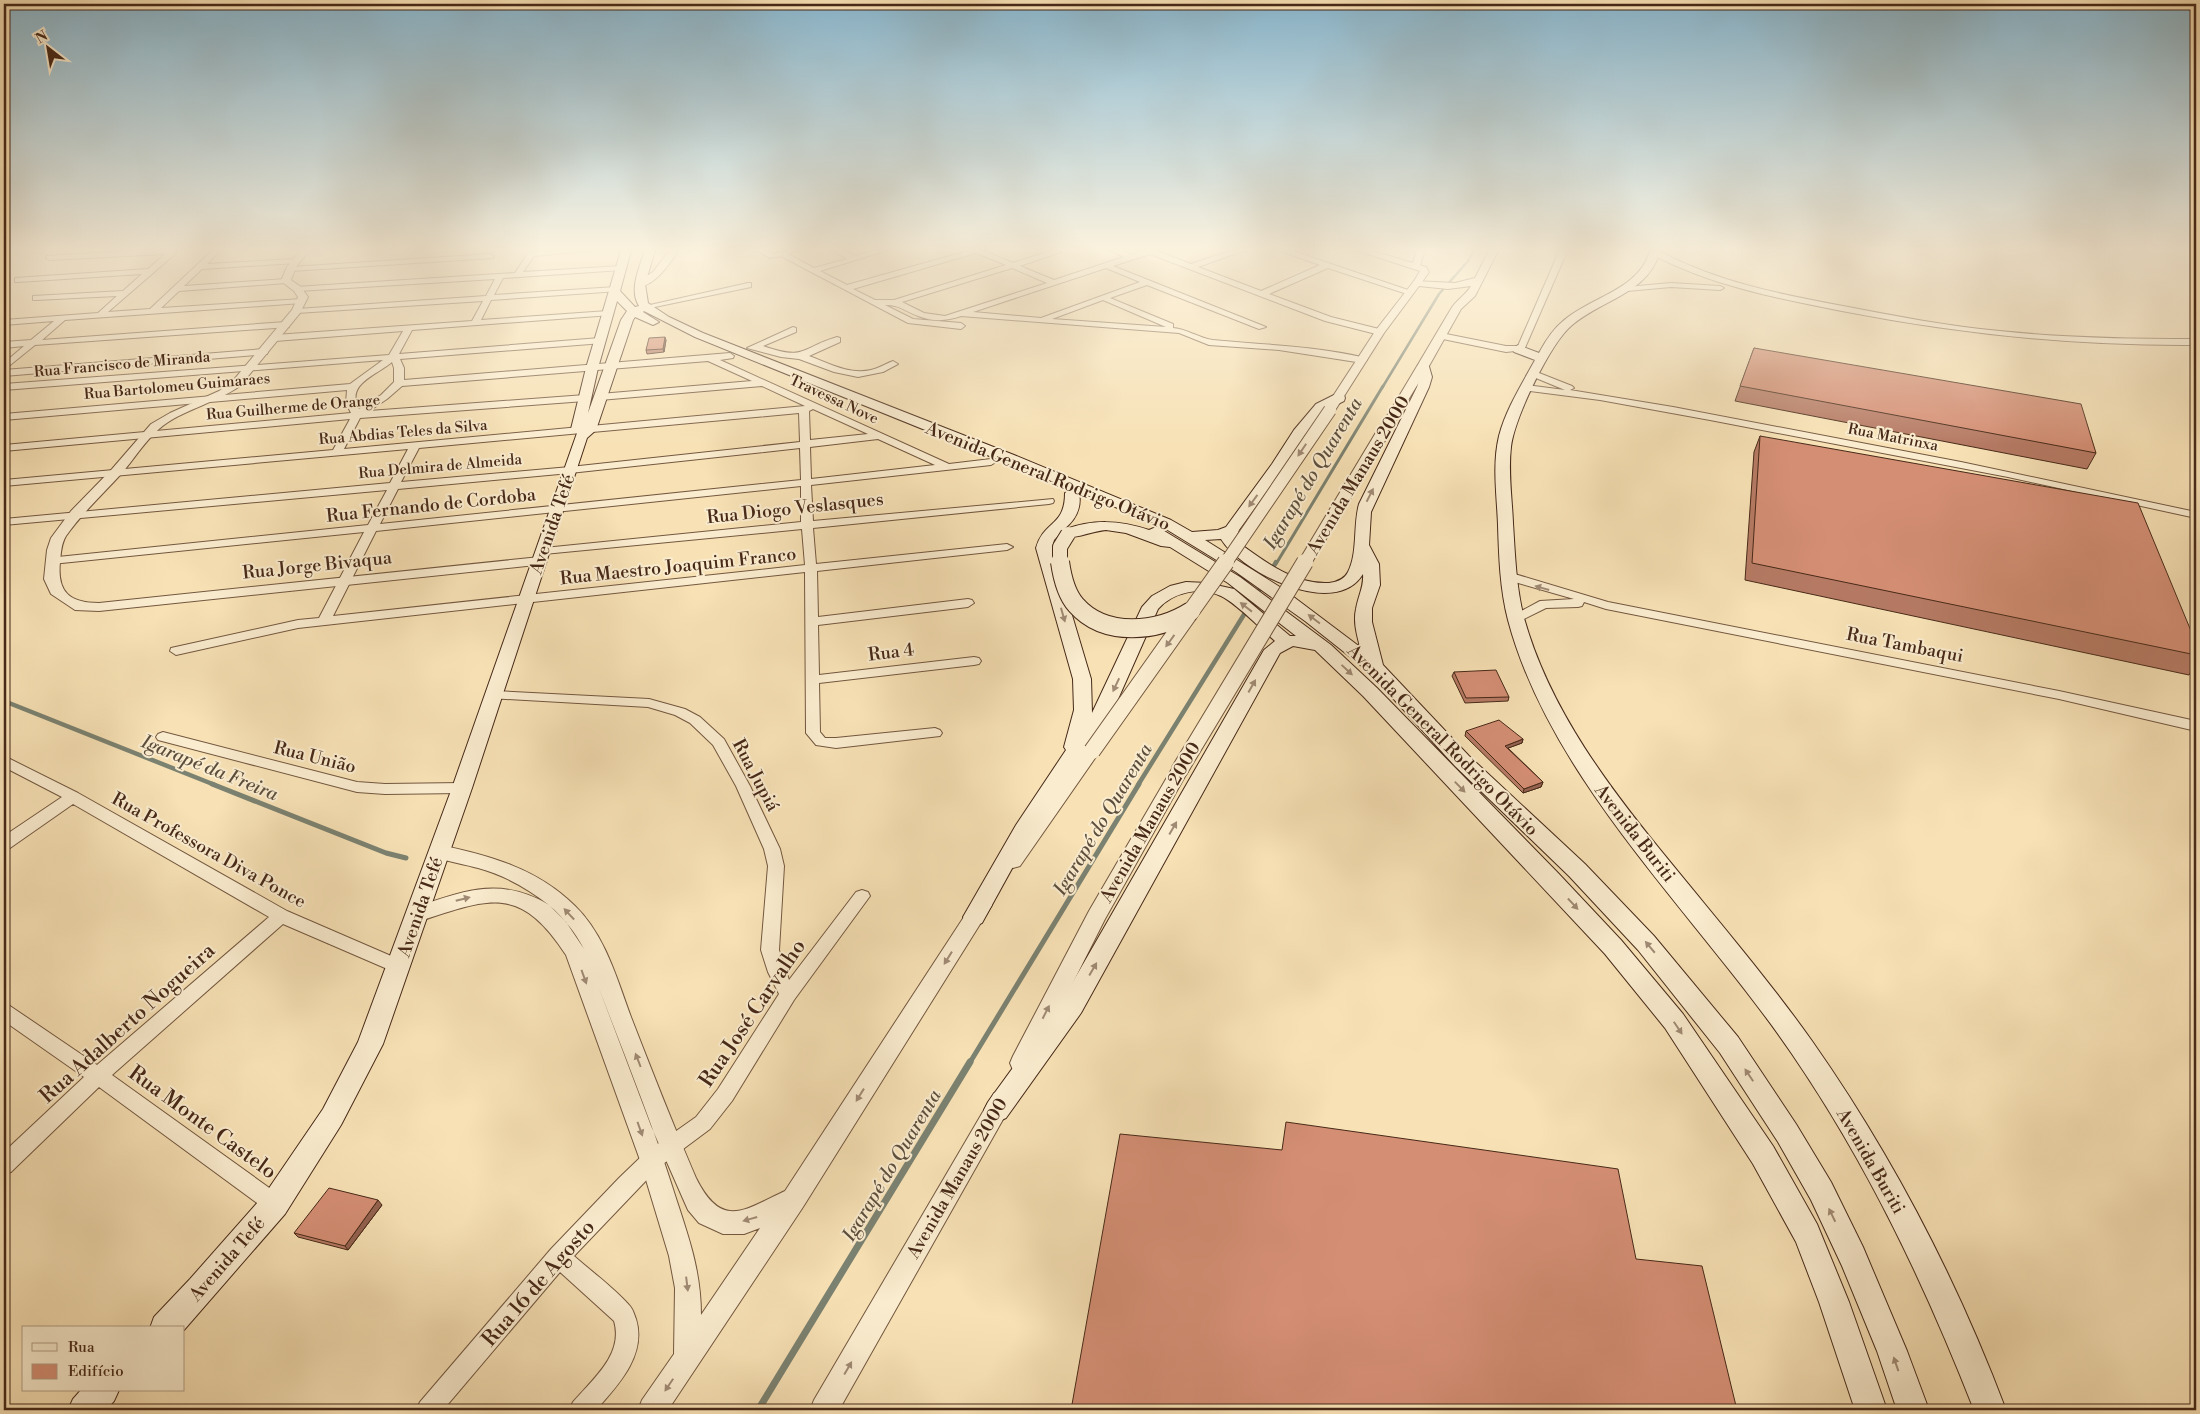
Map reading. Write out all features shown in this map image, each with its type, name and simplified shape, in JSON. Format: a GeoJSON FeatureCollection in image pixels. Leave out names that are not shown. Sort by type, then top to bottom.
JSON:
{"type":"FeatureCollection","features":[{"type":"Feature","properties":{"kind":"main road","name":"Avenida Tefé"},"geometry":{"type":"LineString","coordinates":[[583,432],[585,398],[608,313]]}},
{"type":"Feature","properties":{"kind":"main road","name":"Avenida Tefé"},"geometry":{"type":"LineString","coordinates":[[167,1326],[202,1290],[275,1204],[332,1117],[370,1044],[462,788],[583,432],[600,397],[627,320],[635,313]]}},
{"type":"Feature","properties":{"kind":"main road","name":"Avenida General Rodrigo Otávio"},"geometry":{"type":"LineString","coordinates":[[649,313],[1150,516],[1191,537],[1239,575],[1275,600],[1311,617],[1374,667],[1462,761],[1577,870],[1646,943],[1729,1045],[1788,1133],[1821,1191],[1853,1257],[1892,1351],[1913,1410]]}},
{"type":"Feature","properties":{"kind":"main road","name":"Avenida Buriti"},"geometry":{"type":"LineString","coordinates":[[1581,313],[1565,325],[1534,373],[1513,413],[1506,431],[1502,457],[1508,576],[1516,618],[1535,675],[1592,778],[1801,1046],[1849,1121],[1904,1216],[1964,1341],[1990,1410]]}},
{"type":"Feature","properties":{"kind":"main road"},"geometry":{"type":"LineString","coordinates":[[1518,349],[1534,373]]}},
{"type":"Feature","properties":{"kind":"main road","name":"Avenida General Rodrigo Otávio"},"geometry":{"type":"LineString","coordinates":[[742,351],[991,462],[1072,493],[1132,519],[1192,554],[1239,575]]}},
{"type":"Feature","properties":{"kind":"main road"},"geometry":{"type":"LineString","coordinates":[[1275,600],[1316,588],[1342,586],[1351,582],[1359,567],[1361,522],[1366,504],[1423,387],[1426,377],[1424,366]]}},
{"type":"Feature","properties":{"kind":"main road"},"geometry":{"type":"LineString","coordinates":[[1286,641],[1275,600],[1239,575],[1228,542],[1231,530],[1273,473],[1299,433],[1321,408],[1338,398]]}},
{"type":"Feature","properties":{"kind":"main road"},"geometry":{"type":"LineString","coordinates":[[1070,762],[1082,710],[1082,679],[1044,548],[1049,536],[1069,518],[1073,511],[1072,493]]}},
{"type":"Feature","properties":{"kind":"main road"},"geometry":{"type":"LineString","coordinates":[[1191,611],[1177,620],[1163,625],[1122,627],[1104,623],[1088,615],[1076,605],[1070,595],[1059,560],[1058,548],[1068,534],[1080,528],[1096,525],[1124,526],[1192,554]]}},
{"type":"Feature","properties":{"kind":"main road"},"geometry":{"type":"LineString","coordinates":[[1191,537],[1216,535],[1231,530]]}},
{"type":"Feature","properties":{"kind":"main road"},"geometry":{"type":"LineString","coordinates":[[1360,542],[1371,564],[1372,585],[1364,608],[1363,622],[1374,667]]}},
{"type":"Feature","properties":{"kind":"main road"},"geometry":{"type":"LineString","coordinates":[[974,917],[1023,830],[1106,706],[1155,599],[1164,593],[1190,586],[1208,588],[1239,575]]}},
{"type":"Feature","properties":{"kind":"main road","name":"Avenida General Rodrigo Otávio"},"geometry":{"type":"LineString","coordinates":[[1275,600],[1370,692],[1550,880],[1613,947],[1674,1021],[1763,1155],[1807,1234],[1834,1302],[1871,1410]]}},
{"type":"Feature","properties":{"kind":"main road"},"geometry":{"type":"LineString","coordinates":[[996,1110],[1072,1006],[1273,650],[1286,641],[1304,641],[1325,650]]}},
{"type":"Feature","properties":{"kind":"main road"},"geometry":{"type":"LineString","coordinates":[[84,1410],[101,1392]]}},
{"type":"Feature","properties":{"kind":"street"},"geometry":{"type":"LineString","coordinates":[[99,316],[102,313]]}},
{"type":"Feature","properties":{"kind":"street"},"geometry":{"type":"LineString","coordinates":[[4,322],[139,313]]}},
{"type":"Feature","properties":{"kind":"street"},"geometry":{"type":"LineString","coordinates":[[52,560],[58,538],[76,514],[116,472],[155,426],[174,415],[213,398],[236,384],[252,368],[294,313]]}},
{"type":"Feature","properties":{"kind":"street"},"geometry":{"type":"LineString","coordinates":[[475,323],[481,313]]}},
{"type":"Feature","properties":{"kind":"street"},"geometry":{"type":"LineString","coordinates":[[275,338],[608,313]]}},
{"type":"Feature","properties":{"kind":"street"},"geometry":{"type":"LineString","coordinates":[[895,313],[912,321],[961,326]]}},
{"type":"Feature","properties":{"kind":"street"},"geometry":{"type":"LineString","coordinates":[[919,313],[928,317],[945,319],[964,313]]}},
{"type":"Feature","properties":{"kind":"street"},"geometry":{"type":"LineString","coordinates":[[1040,320],[1060,313]]}},
{"type":"Feature","properties":{"kind":"street"},"geometry":{"type":"LineString","coordinates":[[1139,313],[1209,342],[1279,347],[1363,360]]}},
{"type":"Feature","properties":{"kind":"street"},"geometry":{"type":"LineString","coordinates":[[1226,313],[1262,327]]}},
{"type":"Feature","properties":{"kind":"street"},"geometry":{"type":"LineString","coordinates":[[1314,313],[1380,332]]}},
{"type":"Feature","properties":{"kind":"street"},"geometry":{"type":"LineString","coordinates":[[652,1410],[794,1199],[974,917],[1191,611],[1330,410],[1394,313]]}},
{"type":"Feature","properties":{"kind":"street","name":"Avenida Manaus 2000"},"geometry":{"type":"LineString","coordinates":[[824,1410],[996,1110],[1096,916],[1179,771],[1424,366],[1454,313]]}},
{"type":"Feature","properties":{"kind":"street"},"geometry":{"type":"LineString","coordinates":[[1441,336],[1506,349],[1518,349],[1523,346],[1537,313]]}},
{"type":"Feature","properties":{"kind":"street"},"geometry":{"type":"LineString","coordinates":[[1863,313],[2000,334],[2084,340],[2196,342]]}},
{"type":"Feature","properties":{"kind":"street"},"geometry":{"type":"LineString","coordinates":[[961,314],[1094,326],[1180,331]]}},
{"type":"Feature","properties":{"kind":"street"},"geometry":{"type":"LineString","coordinates":[[4,367],[63,318]]}},
{"type":"Feature","properties":{"kind":"street"},"geometry":{"type":"LineString","coordinates":[[4,346],[286,325]]}},
{"type":"Feature","properties":{"kind":"street"},"geometry":{"type":"LineString","coordinates":[[357,415],[350,406],[349,398],[353,387],[357,381],[394,356],[408,329]]}},
{"type":"Feature","properties":{"kind":"street"},"geometry":{"type":"LineString","coordinates":[[338,452],[357,415],[399,383],[710,358],[742,351],[793,330]]}},
{"type":"Feature","properties":{"kind":"street"},"geometry":{"type":"LineString","coordinates":[[742,351],[790,358],[802,357],[837,340]]}},
{"type":"Feature","properties":{"kind":"street","name":"Rua Francisco de Miranda"},"geometry":{"type":"LineString","coordinates":[[4,388],[600,341]]}},
{"type":"Feature","properties":{"kind":"street"},"geometry":{"type":"LineString","coordinates":[[4,372],[264,352]]}},
{"type":"Feature","properties":{"kind":"street"},"geometry":{"type":"LineString","coordinates":[[394,356],[399,368],[399,383]]}},
{"type":"Feature","properties":{"kind":"street"},"geometry":{"type":"LineString","coordinates":[[802,357],[859,376],[870,375],[893,364]]}},
{"type":"Feature","properties":{"kind":"street","name":"Travessa Nove"},"geometry":{"type":"LineString","coordinates":[[710,358],[809,408],[947,466]]}},
{"type":"Feature","properties":{"kind":"street","name":"Rua Matrinxa"},"geometry":{"type":"LineString","coordinates":[[1534,373],[1584,394],[2010,475],[2196,515]]}},
{"type":"Feature","properties":{"kind":"street","name":"Rua Matrinxa"},"geometry":{"type":"LineString","coordinates":[[1534,373],[1584,394]]}},
{"type":"Feature","properties":{"kind":"street"},"geometry":{"type":"LineString","coordinates":[[600,397],[762,383]]}},
{"type":"Feature","properties":{"kind":"street","name":"Rua Bartolomeu Guimaraes"},"geometry":{"type":"LineString","coordinates":[[4,417],[353,387]]}},
{"type":"Feature","properties":{"kind":"street","name":"Rua Guilherme de Orange"},"geometry":{"type":"LineString","coordinates":[[4,448],[357,415],[585,398]]}},
{"type":"Feature","properties":{"kind":"street"},"geometry":{"type":"LineString","coordinates":[[809,408],[806,444],[807,524],[811,570],[813,733],[820,742],[836,743],[935,733]]}},
{"type":"Feature","properties":{"kind":"street","name":"Rua Abdias Teles da Silva"},"geometry":{"type":"LineString","coordinates":[[4,483],[338,452],[583,432],[809,408]]}},
{"type":"Feature","properties":{"kind":"street","name":"Rua Delmira de Almeida"},"geometry":{"type":"LineString","coordinates":[[4,522],[570,470],[878,436]]}},
{"type":"Feature","properties":{"kind":"street"},"geometry":{"type":"LineString","coordinates":[[324,621],[415,446]]}},
{"type":"Feature","properties":{"kind":"street","name":"Rua Fernando de Cordoba"},"geometry":{"type":"LineString","coordinates":[[52,560],[557,510],[991,462]]}},
{"type":"Feature","properties":{"kind":"street","name":"Rua Diogo Veslasques"},"geometry":{"type":"LineString","coordinates":[[542,556],[807,524],[1049,501]]}},
{"type":"Feature","properties":{"kind":"street","name":"Rua Maestro Joaquim Franco"},"geometry":{"type":"LineString","coordinates":[[176,651],[265,630],[324,621],[811,570],[1007,547]]}},
{"type":"Feature","properties":{"kind":"street","name":"Rua Jorge Bivaqua"},"geometry":{"type":"LineString","coordinates":[[52,560],[51,579],[58,594],[80,606],[99,607],[346,581],[542,556]]}},
{"type":"Feature","properties":{"kind":"street","name":"Rua Tambaqui"},"geometry":{"type":"LineString","coordinates":[[1508,576],[1606,605],[2059,695],[2196,726]]}},
{"type":"Feature","properties":{"kind":"street"},"geometry":{"type":"LineString","coordinates":[[811,622],[968,604]]}},
{"type":"Feature","properties":{"kind":"street","name":"Rua Tambaqui"},"geometry":{"type":"LineString","coordinates":[[1516,618],[1544,604],[1606,605]]}},
{"type":"Feature","properties":{"kind":"street","name":"Rua 4"},"geometry":{"type":"LineString","coordinates":[[812,680],[974,661]]}},
{"type":"Feature","properties":{"kind":"street","name":"Rua Jupiá"},"geometry":{"type":"LineString","coordinates":[[494,695],[649,703],[680,712],[695,720],[719,742],[743,786],[772,849],[776,866],[770,950],[777,972],[788,995]]}},
{"type":"Feature","properties":{"kind":"street","name":"Rua União"},"geometry":{"type":"LineString","coordinates":[[163,737],[357,788],[462,788]]}},
{"type":"Feature","properties":{"kind":"street","name":"Rua Professora Diva Ponce"},"geometry":{"type":"LineString","coordinates":[[4,760],[73,797],[281,916],[399,967]]}},
{"type":"Feature","properties":{"kind":"street"},"geometry":{"type":"LineString","coordinates":[[4,844],[73,797]]}},
{"type":"Feature","properties":{"kind":"street"},"geometry":{"type":"LineString","coordinates":[[439,852],[469,858],[512,872],[535,884],[558,902],[581,927],[599,958],[671,1146],[690,1190],[702,1210],[714,1220],[726,1223],[738,1222],[759,1217],[794,1199]]}},
{"type":"Feature","properties":{"kind":"street"},"geometry":{"type":"LineString","coordinates":[[417,914],[463,898],[487,894],[509,896],[530,903],[563,931],[575,952],[652,1160],[682,1256],[688,1288],[687,1359]]}},
{"type":"Feature","properties":{"kind":"street","name":"Rua José Carvalho"},"geometry":{"type":"LineString","coordinates":[[652,1160],[704,1123],[725,1095],[788,995],[862,896]]}},
{"type":"Feature","properties":{"kind":"street","name":"Rua Adalberto Nogueira"},"geometry":{"type":"LineString","coordinates":[[4,1165],[98,1076],[281,916]]}},
{"type":"Feature","properties":{"kind":"street","name":"Rua Monte Castelo"},"geometry":{"type":"LineString","coordinates":[[4,1011],[98,1076],[275,1204]]}},
{"type":"Feature","properties":{"kind":"street","name":"Rua 16 de Agosto"},"geometry":{"type":"LineString","coordinates":[[428,1410],[558,1257],[652,1160]]}},
{"type":"Feature","properties":{"kind":"street"},"geometry":{"type":"LineString","coordinates":[[558,1257],[623,1314],[628,1325],[629,1336],[626,1354],[580,1410]]}},
{"type":"Feature","properties":{"kind":"building"},"geometry":{"type":"Polygon","coordinates":[[[665,337],[663,349],[646,350],[649,338],[665,337]]]}},
{"type":"Feature","properties":{"kind":"building"},"geometry":{"type":"Polygon","coordinates":[[[1754,348],[2081,404],[2096,453],[1740,386],[1754,348]]]}},
{"type":"Feature","properties":{"kind":"building"},"geometry":{"type":"Polygon","coordinates":[[[1760,436],[2138,503],[2196,643],[2196,655],[1752,563],[1760,436]]]}},
{"type":"Feature","properties":{"kind":"building"},"geometry":{"type":"Polygon","coordinates":[[[1496,670],[1509,697],[1466,698],[1454,672],[1496,670]]]}},
{"type":"Feature","properties":{"kind":"building"},"geometry":{"type":"Polygon","coordinates":[[[1499,720],[1523,739],[1505,746],[1543,782],[1524,789],[1466,731],[1499,720]]]}},
{"type":"Feature","properties":{"kind":"building"},"geometry":{"type":"Polygon","coordinates":[[[1286,1122],[1618,1169],[1636,1259],[1702,1266],[1737,1410],[1071,1410],[1120,1134],[1282,1150],[1286,1122]]]}},
{"type":"Feature","properties":{"kind":"building"},"geometry":{"type":"Polygon","coordinates":[[[329,1188],[378,1200],[345,1246],[294,1233],[329,1188]]]}},
{"type":"Feature","properties":{"kind":"waterway","name":"Igarapé do Quarenta"},"geometry":{"type":"LineString","coordinates":[[1382,388],[1427,313]]}},
{"type":"Feature","properties":{"kind":"waterway","name":"Igarapé do Quarenta"},"geometry":{"type":"LineString","coordinates":[[1276,564],[1383,386]]}},
{"type":"Feature","properties":{"kind":"waterway","name":"Igarapé do Quarenta"},"geometry":{"type":"LineString","coordinates":[[1271,571],[1276,562]]}},
{"type":"Feature","properties":{"kind":"waterway","name":"Igarapé do Quarenta"},"geometry":{"type":"LineString","coordinates":[[1138,785],[1263,584]]}},
{"type":"Feature","properties":{"kind":"waterway","name":"Igarapé da Freira"},"geometry":{"type":"LineString","coordinates":[[4,701],[215,785]]}},
{"type":"Feature","properties":{"kind":"waterway","name":"Igarapé da Freira"},"geometry":{"type":"LineString","coordinates":[[212,784],[386,853],[406,858]]}},
{"type":"Feature","properties":{"kind":"waterway","name":"Igarapé do Quarenta"},"geometry":{"type":"LineString","coordinates":[[969,1064],[1139,784]]}},
{"type":"Feature","properties":{"kind":"waterway","name":"Igarapé do Quarenta"},"geometry":{"type":"LineString","coordinates":[[758,1410],[970,1062]]}}]}
